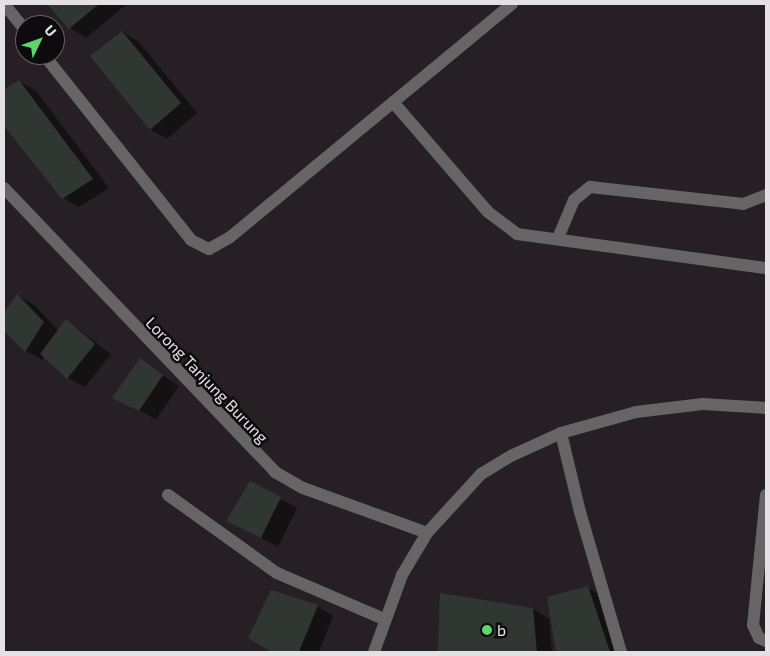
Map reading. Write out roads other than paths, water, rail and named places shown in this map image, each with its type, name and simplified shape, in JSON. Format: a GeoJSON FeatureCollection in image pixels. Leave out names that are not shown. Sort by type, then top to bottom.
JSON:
{"type":"FeatureCollection","features":[{"type":"Feature","properties":{"kind":"street"},"geometry":{"type":"LineString","coordinates":[[4,4],[15,18]]}},
{"type":"Feature","properties":{"kind":"street"},"geometry":{"type":"LineString","coordinates":[[52,65],[191,240],[209,249],[229,238],[512,4]]}},
{"type":"Feature","properties":{"kind":"street"},"geometry":{"type":"LineString","coordinates":[[393,102],[502,224],[530,238],[558,238],[766,268]]}},
{"type":"Feature","properties":{"kind":"street"},"geometry":{"type":"LineString","coordinates":[[558,238],[574,200],[590,187],[743,204],[766,195]]}},
{"type":"Feature","properties":{"kind":"street","name":"Lorong Tanjung Burung"},"geometry":{"type":"LineString","coordinates":[[4,188],[275,472],[303,488],[427,533]]}},
{"type":"Feature","properties":{"kind":"street"},"geometry":{"type":"LineString","coordinates":[[374,652],[384,619],[402,575],[427,533],[481,474],[513,455],[561,433],[666,406],[703,404],[766,408]]}},
{"type":"Feature","properties":{"kind":"street"},"geometry":{"type":"LineString","coordinates":[[561,433],[580,512],[621,652]]}},
{"type":"Feature","properties":{"kind":"street"},"geometry":{"type":"LineString","coordinates":[[168,495],[277,573],[384,619]]}},
{"type":"Feature","properties":{"kind":"street"},"geometry":{"type":"LineString","coordinates":[[766,495],[753,625],[759,638],[766,641]]}},
{"type":"Feature","properties":{"kind":"place","name":"b"},"geometry":{"type":"Point","coordinates":[487,630]}}]}
